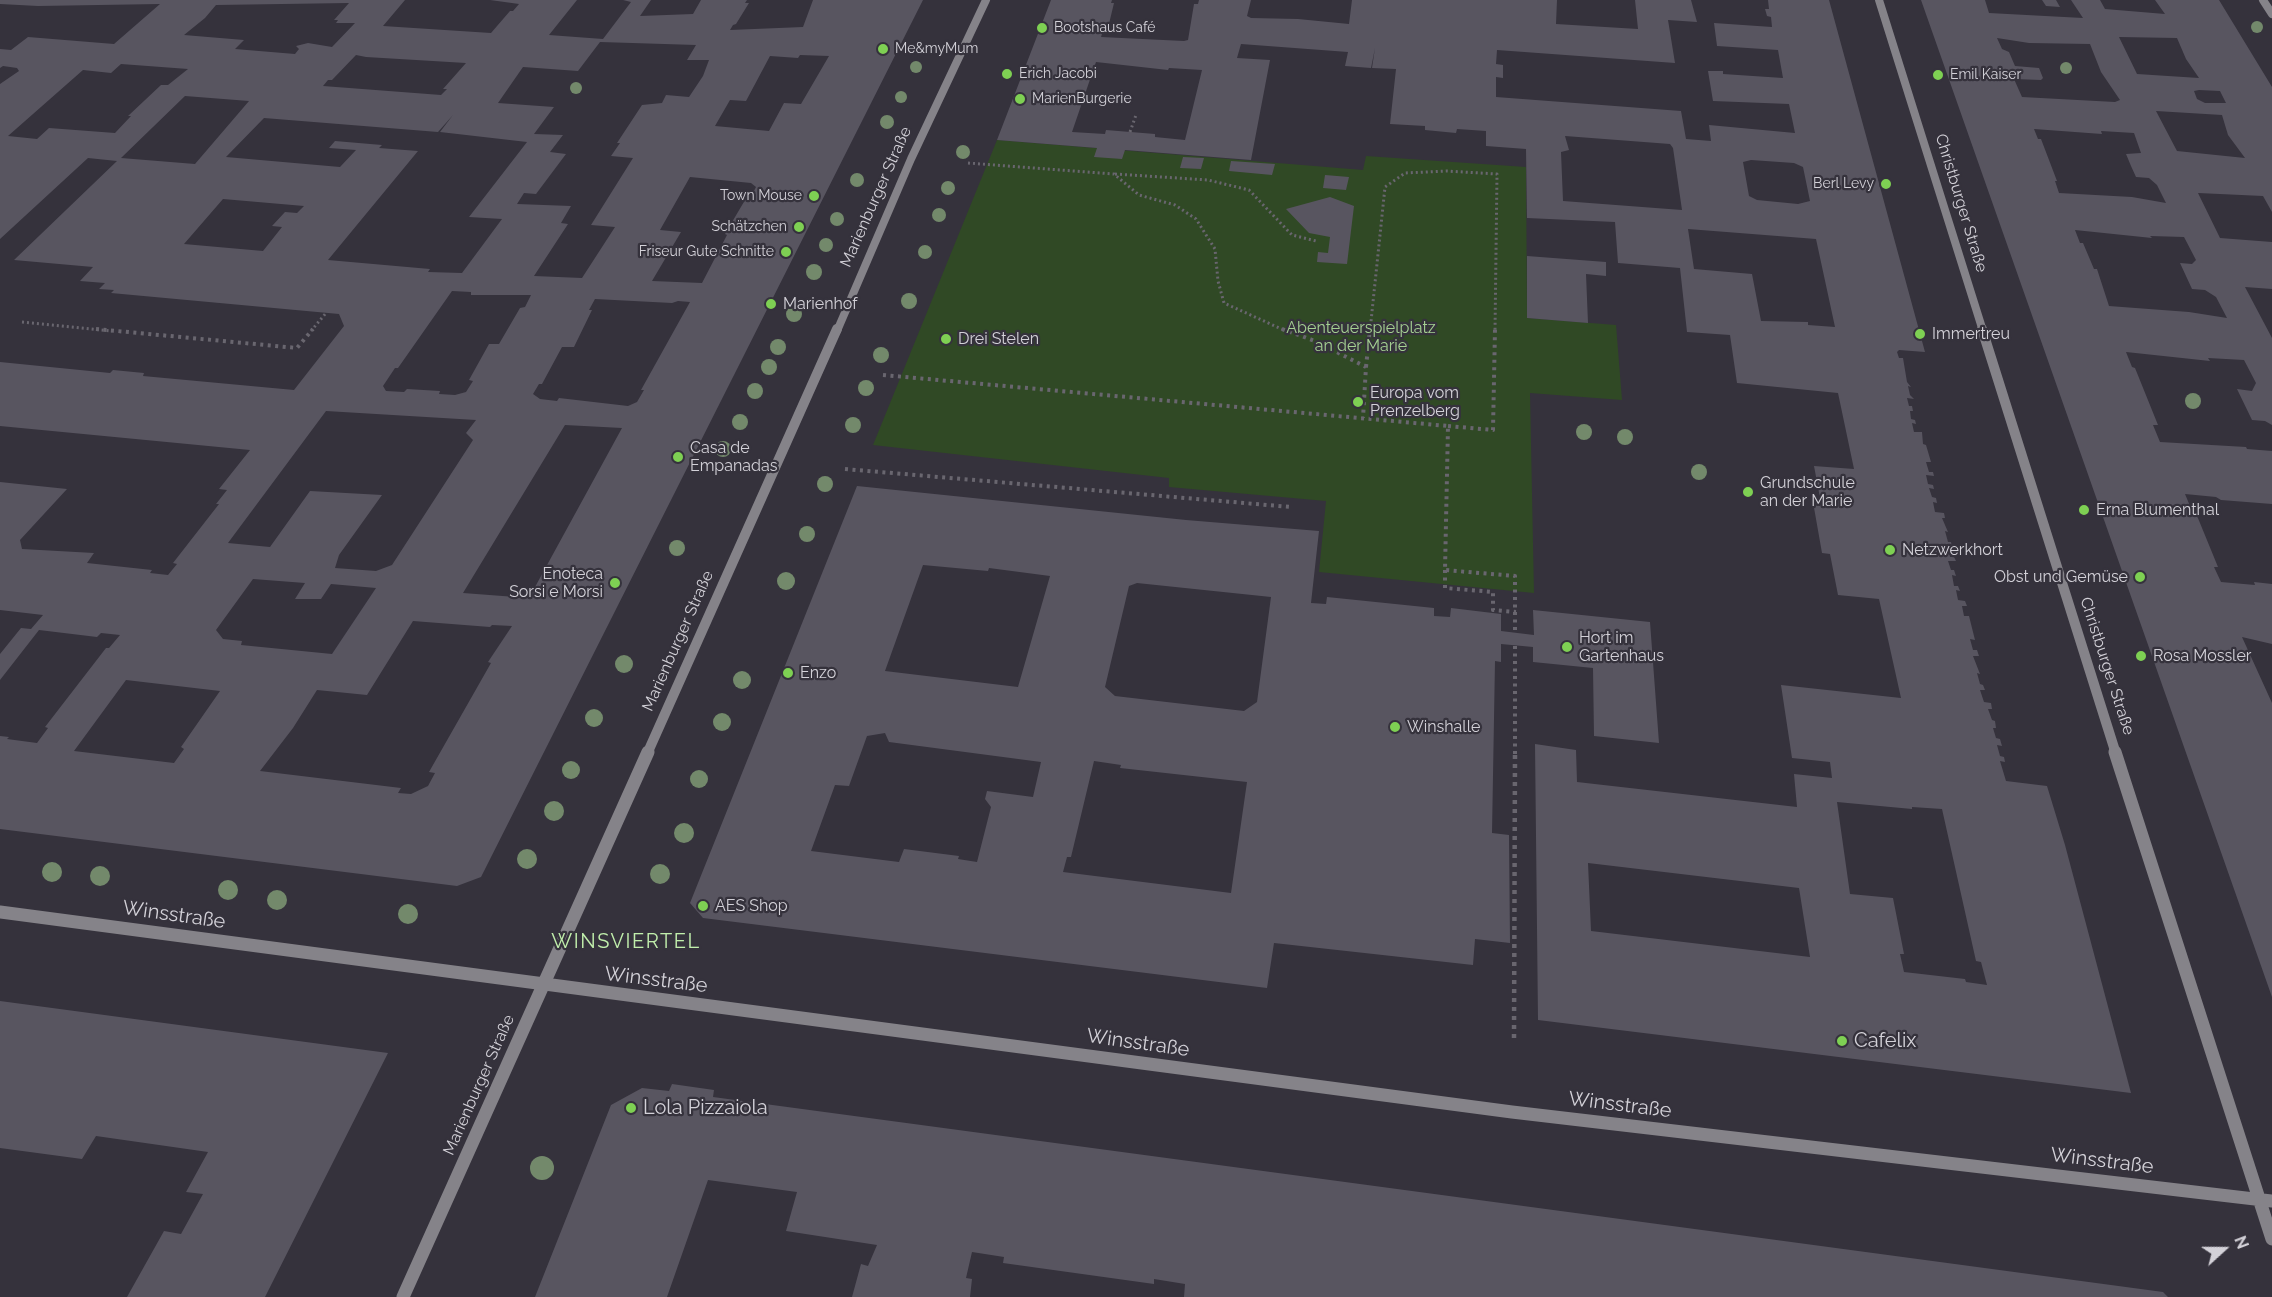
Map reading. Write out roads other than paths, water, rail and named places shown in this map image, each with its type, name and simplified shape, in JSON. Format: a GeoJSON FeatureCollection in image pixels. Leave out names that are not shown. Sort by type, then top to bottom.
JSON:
{"type":"FeatureCollection","features":[{"type":"Feature","properties":{"kind":"street","name":"Marienburger Straße"},"geometry":{"type":"LineString","coordinates":[[403,1297],[545,985],[911,159],[986,0]]}},
{"type":"Feature","properties":{"kind":"street","name":"Christburger Straße"},"geometry":{"type":"LineString","coordinates":[[1879,0],[2012,426],[2265,1199],[2272,1239]]}},
{"type":"Feature","properties":{"kind":"street"},"geometry":{"type":"LineString","coordinates":[[2263,0],[2272,14]]}},
{"type":"Feature","properties":{"kind":"street","name":"Winsstraße"},"geometry":{"type":"LineString","coordinates":[[0,912],[1523,1113],[2265,1199]]}},
{"type":"Feature","properties":{"kind":"place","name":"Bootshaus Café"},"geometry":{"type":"Point","coordinates":[1042,28]}},
{"type":"Feature","properties":{"kind":"place","name":"Me&myMum"},"geometry":{"type":"Point","coordinates":[883,49]}},
{"type":"Feature","properties":{"kind":"place","name":"Erich Jacobi"},"geometry":{"type":"Point","coordinates":[1007,74]}},
{"type":"Feature","properties":{"kind":"place","name":"Emil Kaiser"},"geometry":{"type":"Point","coordinates":[1938,75]}},
{"type":"Feature","properties":{"kind":"place","name":"MarienBurgerie"},"geometry":{"type":"Point","coordinates":[1020,99]}},
{"type":"Feature","properties":{"kind":"place","name":"Berl Levy"},"geometry":{"type":"Point","coordinates":[1886,184]}},
{"type":"Feature","properties":{"kind":"place","name":"Town Mouse"},"geometry":{"type":"Point","coordinates":[814,196]}},
{"type":"Feature","properties":{"kind":"place","name":"Schätzchen"},"geometry":{"type":"Point","coordinates":[799,227]}},
{"type":"Feature","properties":{"kind":"place","name":"Friseur Gute Schnitte"},"geometry":{"type":"Point","coordinates":[786,252]}},
{"type":"Feature","properties":{"kind":"place","name":"Marienhof"},"geometry":{"type":"Point","coordinates":[771,304]}},
{"type":"Feature","properties":{"kind":"place","name":"Immertreu"},"geometry":{"type":"Point","coordinates":[1920,334]}},
{"type":"Feature","properties":{"kind":"place","name":"Drei Stelen"},"geometry":{"type":"Point","coordinates":[946,339]}},
{"type":"Feature","properties":{"kind":"place","name":"Europa vom Prenzelberg"},"geometry":{"type":"Point","coordinates":[1358,402]}},
{"type":"Feature","properties":{"kind":"place","name":"Casa de Empanadas"},"geometry":{"type":"Point","coordinates":[678,457]}},
{"type":"Feature","properties":{"kind":"place","name":"Grundschule an der Marie"},"geometry":{"type":"Point","coordinates":[1748,492]}},
{"type":"Feature","properties":{"kind":"place","name":"Erna Blumenthal"},"geometry":{"type":"Point","coordinates":[2084,510]}},
{"type":"Feature","properties":{"kind":"place","name":"Netzwerkhort"},"geometry":{"type":"Point","coordinates":[1890,550]}},
{"type":"Feature","properties":{"kind":"place","name":"Obst und Gemüse"},"geometry":{"type":"Point","coordinates":[2140,577]}},
{"type":"Feature","properties":{"kind":"place","name":"Enoteca Sorsi e Morsi"},"geometry":{"type":"Point","coordinates":[615,583]}},
{"type":"Feature","properties":{"kind":"place","name":"Hort im Gartenhaus"},"geometry":{"type":"Point","coordinates":[1567,647]}},
{"type":"Feature","properties":{"kind":"place","name":"Rosa Mossler"},"geometry":{"type":"Point","coordinates":[2141,656]}},
{"type":"Feature","properties":{"kind":"place","name":"Enzo"},"geometry":{"type":"Point","coordinates":[788,673]}},
{"type":"Feature","properties":{"kind":"place","name":"Winshalle"},"geometry":{"type":"Point","coordinates":[1395,727]}},
{"type":"Feature","properties":{"kind":"place","name":"AES Shop"},"geometry":{"type":"Point","coordinates":[703,906]}},
{"type":"Feature","properties":{"kind":"place","name":"Cafelix"},"geometry":{"type":"Point","coordinates":[1842,1041]}},
{"type":"Feature","properties":{"kind":"place","name":"Lola Pizzaiola"},"geometry":{"type":"Point","coordinates":[631,1108]}},
{"type":"Feature","properties":{"kind":"district","name":"WINSVIERTEL"},"geometry":{"type":"Point","coordinates":[626,942]}},
{"type":"Feature","properties":{"kind":"park label","name":"Abenteuerspielplatz an der Marie"},"geometry":{"type":"Point","coordinates":[1361,337]}}]}
